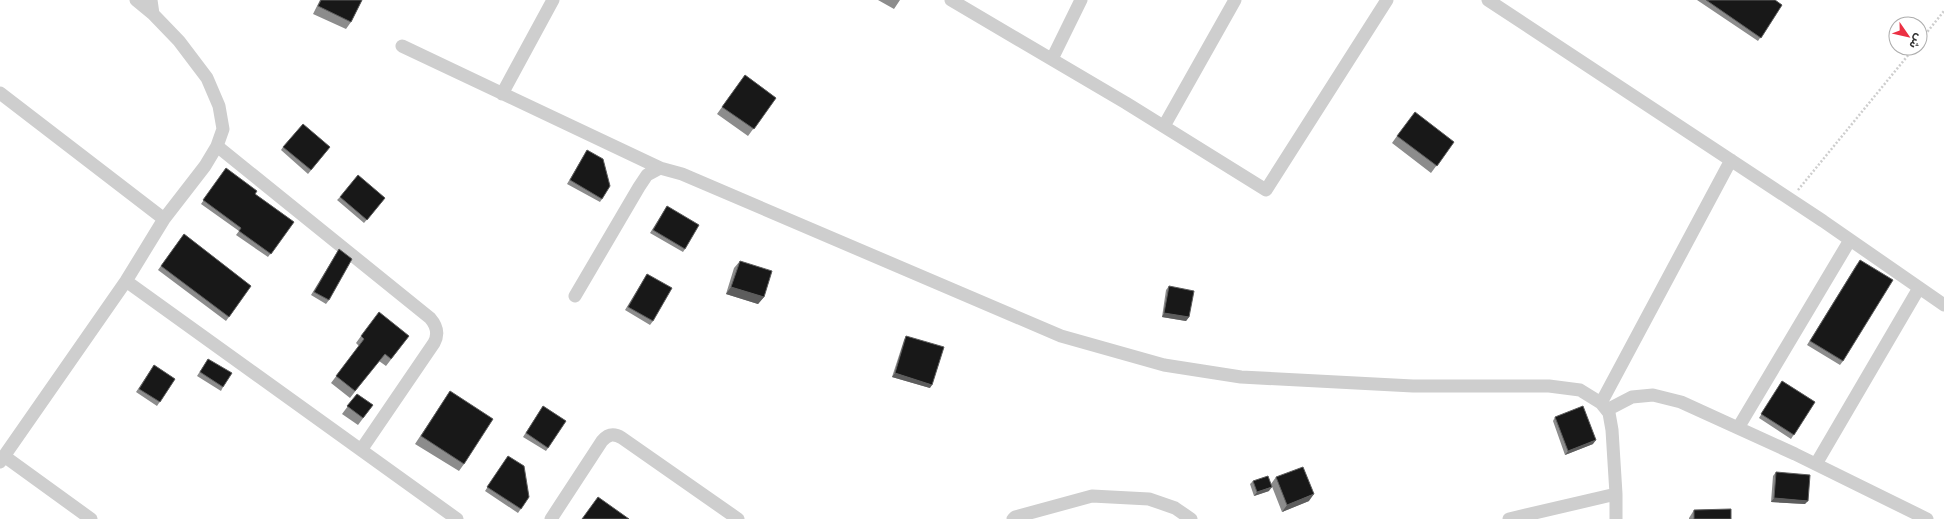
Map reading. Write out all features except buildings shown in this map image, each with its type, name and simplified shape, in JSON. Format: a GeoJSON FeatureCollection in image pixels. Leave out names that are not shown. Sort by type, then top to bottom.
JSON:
{"type":"FeatureCollection","features":[{"type":"Feature","properties":{"kind":"street"},"geometry":{"type":"LineString","coordinates":[[91,519],[2,459],[126,281],[164,219],[205,166],[217,146],[223,129],[219,106],[207,78],[179,41],[153,14],[136,0]]}},
{"type":"Feature","properties":{"kind":"street"},"geometry":{"type":"LineString","coordinates":[[151,0],[153,14]]}},
{"type":"Feature","properties":{"kind":"street"},"geometry":{"type":"LineString","coordinates":[[502,94],[553,0]]}},
{"type":"Feature","properties":{"kind":"street"},"geometry":{"type":"LineString","coordinates":[[951,0],[1164,126],[1266,190],[1387,0]]}},
{"type":"Feature","properties":{"kind":"street"},"geometry":{"type":"LineString","coordinates":[[1052,59],[1081,0]]}},
{"type":"Feature","properties":{"kind":"street"},"geometry":{"type":"LineString","coordinates":[[1164,126],[1235,0]]}},
{"type":"Feature","properties":{"kind":"street"},"geometry":{"type":"LineString","coordinates":[[1488,0],[1731,160],[1944,305]]}},
{"type":"Feature","properties":{"kind":"street"},"geometry":{"type":"LineString","coordinates":[[402,46],[660,168],[682,174],[1062,336],[1164,365],[1241,377],[1413,386],[1549,386],[1580,390],[1604,407],[1609,414],[1612,430],[1616,519]]}},
{"type":"Feature","properties":{"kind":"street"},"geometry":{"type":"LineString","coordinates":[[0,93],[164,219]]}},
{"type":"Feature","properties":{"kind":"street"},"geometry":{"type":"LineString","coordinates":[[217,146],[430,318],[435,325],[437,334],[434,343],[361,450]]}},
{"type":"Feature","properties":{"kind":"street"},"geometry":{"type":"LineString","coordinates":[[1604,407],[1731,160]]}},
{"type":"Feature","properties":{"kind":"street"},"geometry":{"type":"LineString","coordinates":[[575,296],[639,186],[647,175],[660,168]]}},
{"type":"Feature","properties":{"kind":"street"},"geometry":{"type":"LineString","coordinates":[[1738,428],[1850,240]]}},
{"type":"Feature","properties":{"kind":"street"},"geometry":{"type":"LineString","coordinates":[[126,281],[456,519]]}},
{"type":"Feature","properties":{"kind":"street"},"geometry":{"type":"LineString","coordinates":[[1816,464],[1919,288]]}},
{"type":"Feature","properties":{"kind":"street"},"geometry":{"type":"LineString","coordinates":[[1604,407],[1632,398],[1653,395],[1681,402],[1816,464],[1927,519]]}},
{"type":"Feature","properties":{"kind":"street"},"geometry":{"type":"LineString","coordinates":[[551,519],[602,441],[606,437],[614,435],[622,438],[738,519]]}},
{"type":"Feature","properties":{"kind":"street"},"geometry":{"type":"LineString","coordinates":[[1509,519],[1616,494]]}},
{"type":"Feature","properties":{"kind":"street"},"geometry":{"type":"LineString","coordinates":[[1012,519],[1092,496],[1149,499],[1175,508],[1191,519]]}},
{"type":"Feature","properties":{"kind":"path"},"geometry":{"type":"LineString","coordinates":[[1928,31],[1944,12]]}},
{"type":"Feature","properties":{"kind":"path"},"geometry":{"type":"LineString","coordinates":[[1790,200],[1907,56]]}}]}
